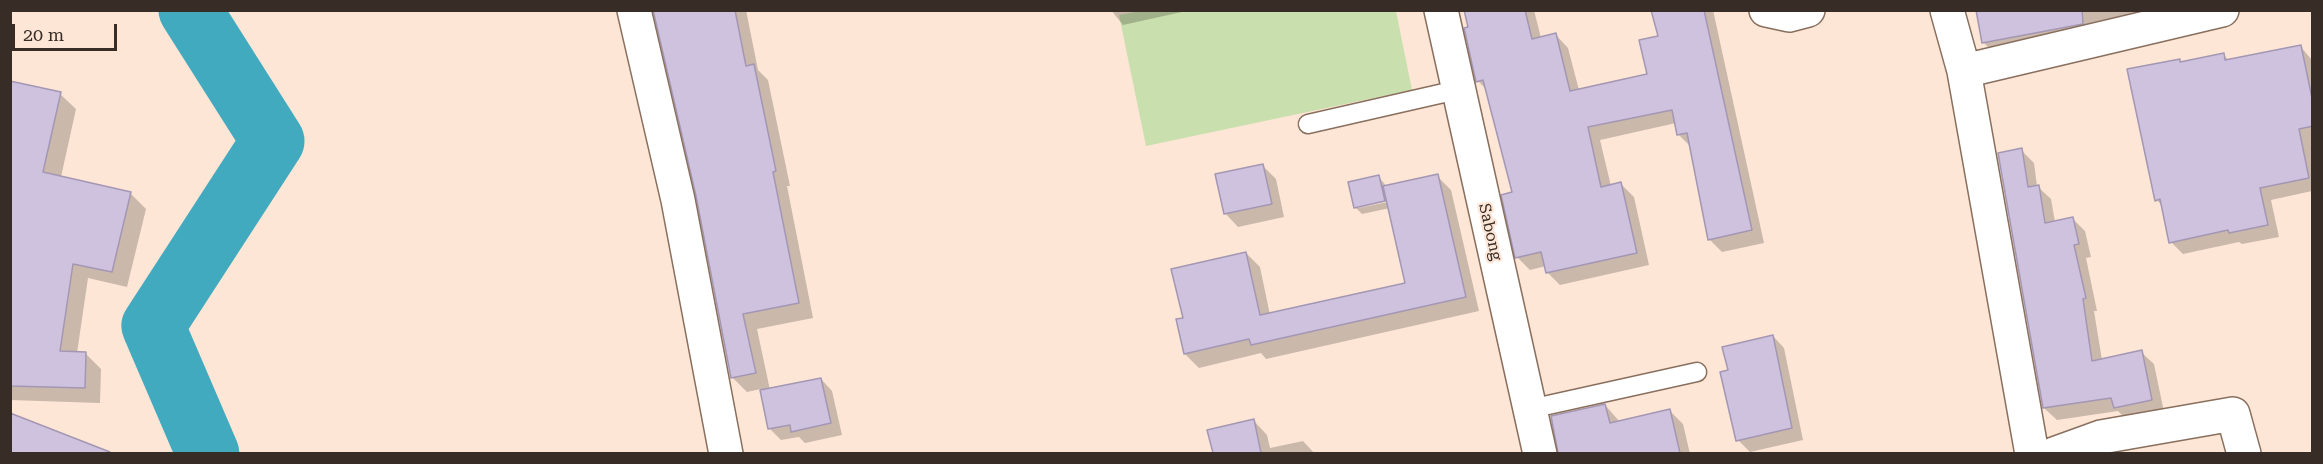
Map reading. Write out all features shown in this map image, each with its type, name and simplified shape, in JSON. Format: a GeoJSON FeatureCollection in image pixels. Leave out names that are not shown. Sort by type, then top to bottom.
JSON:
{"type":"FeatureCollection","features":[{"type":"Feature","properties":{"kind":"street"},"geometry":{"type":"LineString","coordinates":[[634,10],[678,200],[726,453]]}},
{"type":"Feature","properties":{"kind":"street","name":"Sabong"},"geometry":{"type":"LineString","coordinates":[[1441,10],[1457,90],[1540,453]]}},
{"type":"Feature","properties":{"kind":"street"},"geometry":{"type":"LineString","coordinates":[[1766,10],[1789,15],[1808,10]]}},
{"type":"Feature","properties":{"kind":"street"},"geometry":{"type":"LineString","coordinates":[[1947,10],[1964,71],[2031,453]]}},
{"type":"Feature","properties":{"kind":"street"},"geometry":{"type":"LineString","coordinates":[[1964,71],[2222,10]]}},
{"type":"Feature","properties":{"kind":"street"},"geometry":{"type":"LineString","coordinates":[[2054,453],[2102,437],[2233,414],[2244,453]]}},
{"type":"Feature","properties":{"kind":"lane"},"geometry":{"type":"LineString","coordinates":[[1308,124],[1457,90]]}},
{"type":"Feature","properties":{"kind":"lane"},"geometry":{"type":"LineString","coordinates":[[1530,409],[1697,372]]}},
{"type":"Feature","properties":{"kind":"green space"},"geometry":{"type":"Polygon","coordinates":[[[1140,11],[1396,11],[1412,90],[1146,146],[1119,15],[1140,11]]]}},
{"type":"Feature","properties":{"kind":"building"},"geometry":{"type":"Polygon","coordinates":[[[653,10],[735,10],[746,66],[754,64],[776,171],[773,172],[799,303],[743,314],[756,373],[731,378],[696,196],[653,10]]]}},
{"type":"Feature","properties":{"kind":"building"},"geometry":{"type":"Polygon","coordinates":[[[1464,10],[1525,10],[1532,39],[1556,33],[1570,91],[1647,74],[1639,40],[1658,36],[1651,10],[1704,10],[1752,230],[1708,240],[1687,133],[1677,135],[1672,110],[1588,127],[1601,187],[1621,182],[1637,253],[1546,273],[1541,252],[1515,258],[1501,195],[1512,192],[1483,80],[1476,82],[1464,28],[1468,27],[1464,10]]]}},
{"type":"Feature","properties":{"kind":"building"},"geometry":{"type":"Polygon","coordinates":[[[1976,10],[2082,10],[2083,24],[1982,43],[1976,10]]]}},
{"type":"Feature","properties":{"kind":"building"},"geometry":{"type":"Polygon","coordinates":[[[2301,45],[2313,103],[2313,126],[2299,129],[2309,178],[2260,188],[2268,225],[2229,233],[2228,230],[2169,243],[2160,199],[2155,201],[2127,69],[2224,53],[2225,60],[2301,45]]]}},
{"type":"Feature","properties":{"kind":"building"},"geometry":{"type":"Polygon","coordinates":[[[10,81],[61,92],[43,172],[131,192],[112,272],[73,264],[60,351],[86,352],[85,388],[10,386],[10,81]]]}},
{"type":"Feature","properties":{"kind":"building"},"geometry":{"type":"Polygon","coordinates":[[[2022,148],[2028,187],[2039,185],[2045,223],[2073,217],[2079,244],[2074,245],[2086,298],[2083,299],[2092,361],[2142,350],[2152,400],[2114,408],[2111,398],[2043,408],[1998,153],[2022,148]]]}},
{"type":"Feature","properties":{"kind":"building"},"geometry":{"type":"Polygon","coordinates":[[[1263,164],[1272,204],[1224,214],[1215,174],[1263,164]]]}},
{"type":"Feature","properties":{"kind":"building"},"geometry":{"type":"Polygon","coordinates":[[[1438,174],[1466,297],[1251,345],[1249,339],[1184,354],[1176,319],[1183,318],[1171,269],[1246,252],[1260,315],[1405,283],[1383,186],[1438,174]]]}},
{"type":"Feature","properties":{"kind":"building"},"geometry":{"type":"Polygon","coordinates":[[[1379,175],[1385,201],[1354,208],[1348,182],[1379,175]]]}},
{"type":"Feature","properties":{"kind":"building"},"geometry":{"type":"Polygon","coordinates":[[[1773,335],[1792,428],[1736,441],[1720,372],[1728,370],[1722,347],[1773,335]]]}},
{"type":"Feature","properties":{"kind":"building"},"geometry":{"type":"Polygon","coordinates":[[[821,378],[831,423],[791,432],[790,425],[768,429],[760,390],[821,378]]]}},
{"type":"Feature","properties":{"kind":"building"},"geometry":{"type":"Polygon","coordinates":[[[1605,404],[1610,423],[1670,409],[1680,453],[1558,453],[1551,416],[1605,404]]]}},
{"type":"Feature","properties":{"kind":"building"},"geometry":{"type":"Polygon","coordinates":[[[10,413],[110,452],[10,453],[10,413]]]}},
{"type":"Feature","properties":{"kind":"building"},"geometry":{"type":"Polygon","coordinates":[[[1254,419],[1261,453],[1213,453],[1207,430],[1254,419]]]}},
{"type":"Feature","properties":{"kind":"waterway"},"geometry":{"type":"LineString","coordinates":[[190,10],[273,141],[153,326],[208,454]]}}]}
